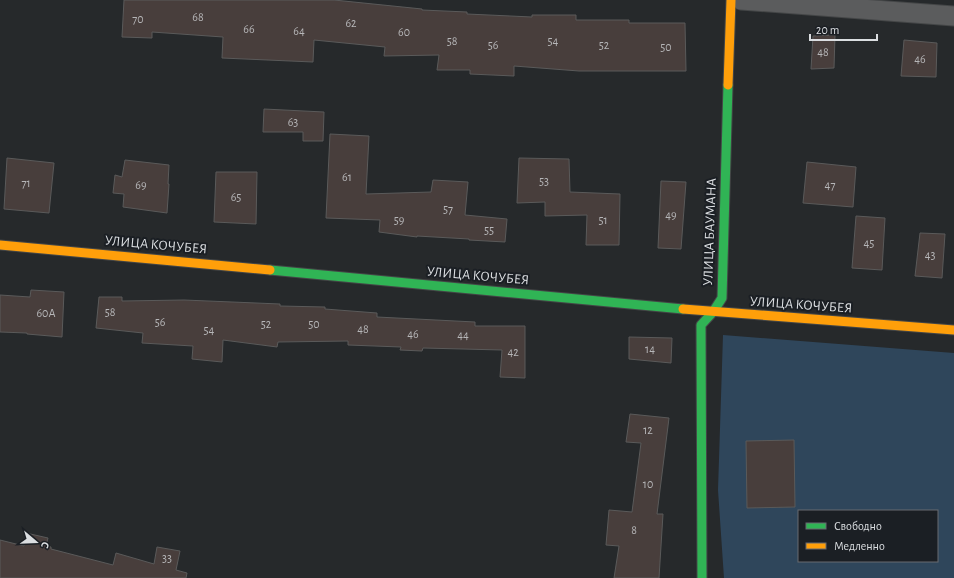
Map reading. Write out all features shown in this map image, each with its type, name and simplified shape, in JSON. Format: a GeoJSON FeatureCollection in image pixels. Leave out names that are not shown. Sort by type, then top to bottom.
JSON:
{"type":"FeatureCollection","features":[{"type":"Feature","properties":{"kind":"main road","name":"УЛИЦА БАУМАНА"},"geometry":{"type":"LineString","coordinates":[[702,578],[701,326],[722,298],[731,0]]}},
{"type":"Feature","properties":{"kind":"main road","name":"УЛИЦА КОЧУБЕЯ"},"geometry":{"type":"LineString","coordinates":[[0,245],[713,312],[954,330]]}},
{"type":"Feature","properties":{"kind":"street"},"geometry":{"type":"LineString","coordinates":[[741,0],[954,16]]}},
{"type":"Feature","properties":{"kind":"shaded area"},"geometry":{"type":"Polygon","coordinates":[[[723,335],[954,353],[954,578],[724,578],[718,490],[723,335]]]}},
{"type":"Feature","properties":{"kind":"building"},"geometry":{"type":"Polygon","coordinates":[[[124,0],[334,0],[422,10],[467,12],[467,14],[532,17],[532,15],[576,15],[576,20],[629,20],[629,23],[685,23],[686,71],[579,71],[514,66],[514,76],[470,74],[470,70],[437,70],[439,55],[384,56],[385,47],[314,40],[313,62],[222,58],[223,37],[152,32],[152,38],[122,37],[124,0]]]}},
{"type":"Feature","properties":{"kind":"building"},"geometry":{"type":"Polygon","coordinates":[[[835,35],[834,68],[811,69],[813,36],[835,35]]]}},
{"type":"Feature","properties":{"kind":"building"},"geometry":{"type":"Polygon","coordinates":[[[904,40],[937,43],[936,77],[901,76],[904,40]]]}},
{"type":"Feature","properties":{"kind":"building"},"geometry":{"type":"Polygon","coordinates":[[[264,109],[324,112],[323,141],[303,141],[303,132],[263,132],[264,109]]]}},
{"type":"Feature","properties":{"kind":"building"},"geometry":{"type":"Polygon","coordinates":[[[330,134],[369,136],[366,194],[431,192],[433,180],[468,182],[465,215],[507,219],[505,242],[417,237],[379,232],[380,220],[326,218],[330,134]]]}},
{"type":"Feature","properties":{"kind":"building"},"geometry":{"type":"Polygon","coordinates":[[[7,158],[54,163],[49,213],[4,209],[7,158]]]}},
{"type":"Feature","properties":{"kind":"building"},"geometry":{"type":"Polygon","coordinates":[[[519,158],[569,159],[570,192],[620,194],[619,245],[586,245],[587,215],[545,216],[545,202],[517,203],[519,158]]]}},
{"type":"Feature","properties":{"kind":"building"},"geometry":{"type":"Polygon","coordinates":[[[125,160],[169,165],[167,213],[123,207],[124,194],[113,193],[115,175],[122,177],[125,160]]]}},
{"type":"Feature","properties":{"kind":"building"},"geometry":{"type":"Polygon","coordinates":[[[807,162],[856,167],[853,207],[803,203],[807,162]]]}},
{"type":"Feature","properties":{"kind":"building"},"geometry":{"type":"Polygon","coordinates":[[[216,172],[257,172],[256,224],[214,222],[216,172]]]}},
{"type":"Feature","properties":{"kind":"building"},"geometry":{"type":"Polygon","coordinates":[[[661,181],[686,182],[681,249],[658,248],[661,181]]]}},
{"type":"Feature","properties":{"kind":"building"},"geometry":{"type":"Polygon","coordinates":[[[856,216],[885,218],[882,270],[852,268],[856,216]]]}},
{"type":"Feature","properties":{"kind":"building"},"geometry":{"type":"Polygon","coordinates":[[[920,233],[945,234],[942,278],[915,276],[920,233]]]}},
{"type":"Feature","properties":{"kind":"building"},"geometry":{"type":"Polygon","coordinates":[[[31,290],[64,292],[62,337],[0,332],[0,295],[30,297],[31,290]]]}},
{"type":"Feature","properties":{"kind":"building"},"geometry":{"type":"Polygon","coordinates":[[[99,297],[122,297],[122,301],[184,300],[280,304],[280,306],[325,307],[325,309],[377,313],[377,317],[475,322],[475,326],[525,326],[525,378],[500,377],[502,350],[423,348],[422,351],[400,350],[401,347],[348,345],[348,341],[278,342],[277,347],[223,340],[222,362],[192,359],[193,346],[142,343],[143,333],[96,328],[99,297]]]}},
{"type":"Feature","properties":{"kind":"building"},"geometry":{"type":"Polygon","coordinates":[[[629,337],[672,338],[671,363],[629,359],[629,337]]]}},
{"type":"Feature","properties":{"kind":"building"},"geometry":{"type":"Polygon","coordinates":[[[630,414],[669,418],[657,514],[663,514],[659,578],[614,578],[619,546],[606,545],[609,510],[632,512],[641,443],[626,442],[630,414]]]}},
{"type":"Feature","properties":{"kind":"building"},"geometry":{"type":"Polygon","coordinates":[[[794,440],[795,507],[747,508],[746,441],[794,440]]]}},
{"type":"Feature","properties":{"kind":"building"},"geometry":{"type":"Polygon","coordinates":[[[26,533],[48,538],[46,546],[51,547],[51,549],[113,565],[116,553],[154,564],[157,547],[180,551],[176,570],[187,573],[186,578],[0,578],[0,540],[24,546],[26,533]]]}},
{"type":"Feature","properties":{"kind":"traffic: fast"},"geometry":{"type":"LineString","coordinates":[[702,578],[701,325],[713,312],[722,298],[728,85]]}},
{"type":"Feature","properties":{"kind":"traffic: fast"},"geometry":{"type":"LineString","coordinates":[[270,270],[683,309]]}},
{"type":"Feature","properties":{"kind":"traffic: slow"},"geometry":{"type":"LineString","coordinates":[[728,85],[731,0]]}},
{"type":"Feature","properties":{"kind":"traffic: slow"},"geometry":{"type":"LineString","coordinates":[[0,245],[270,270]]}},
{"type":"Feature","properties":{"kind":"traffic: slow"},"geometry":{"type":"LineString","coordinates":[[683,309],[954,330]]}}]}
